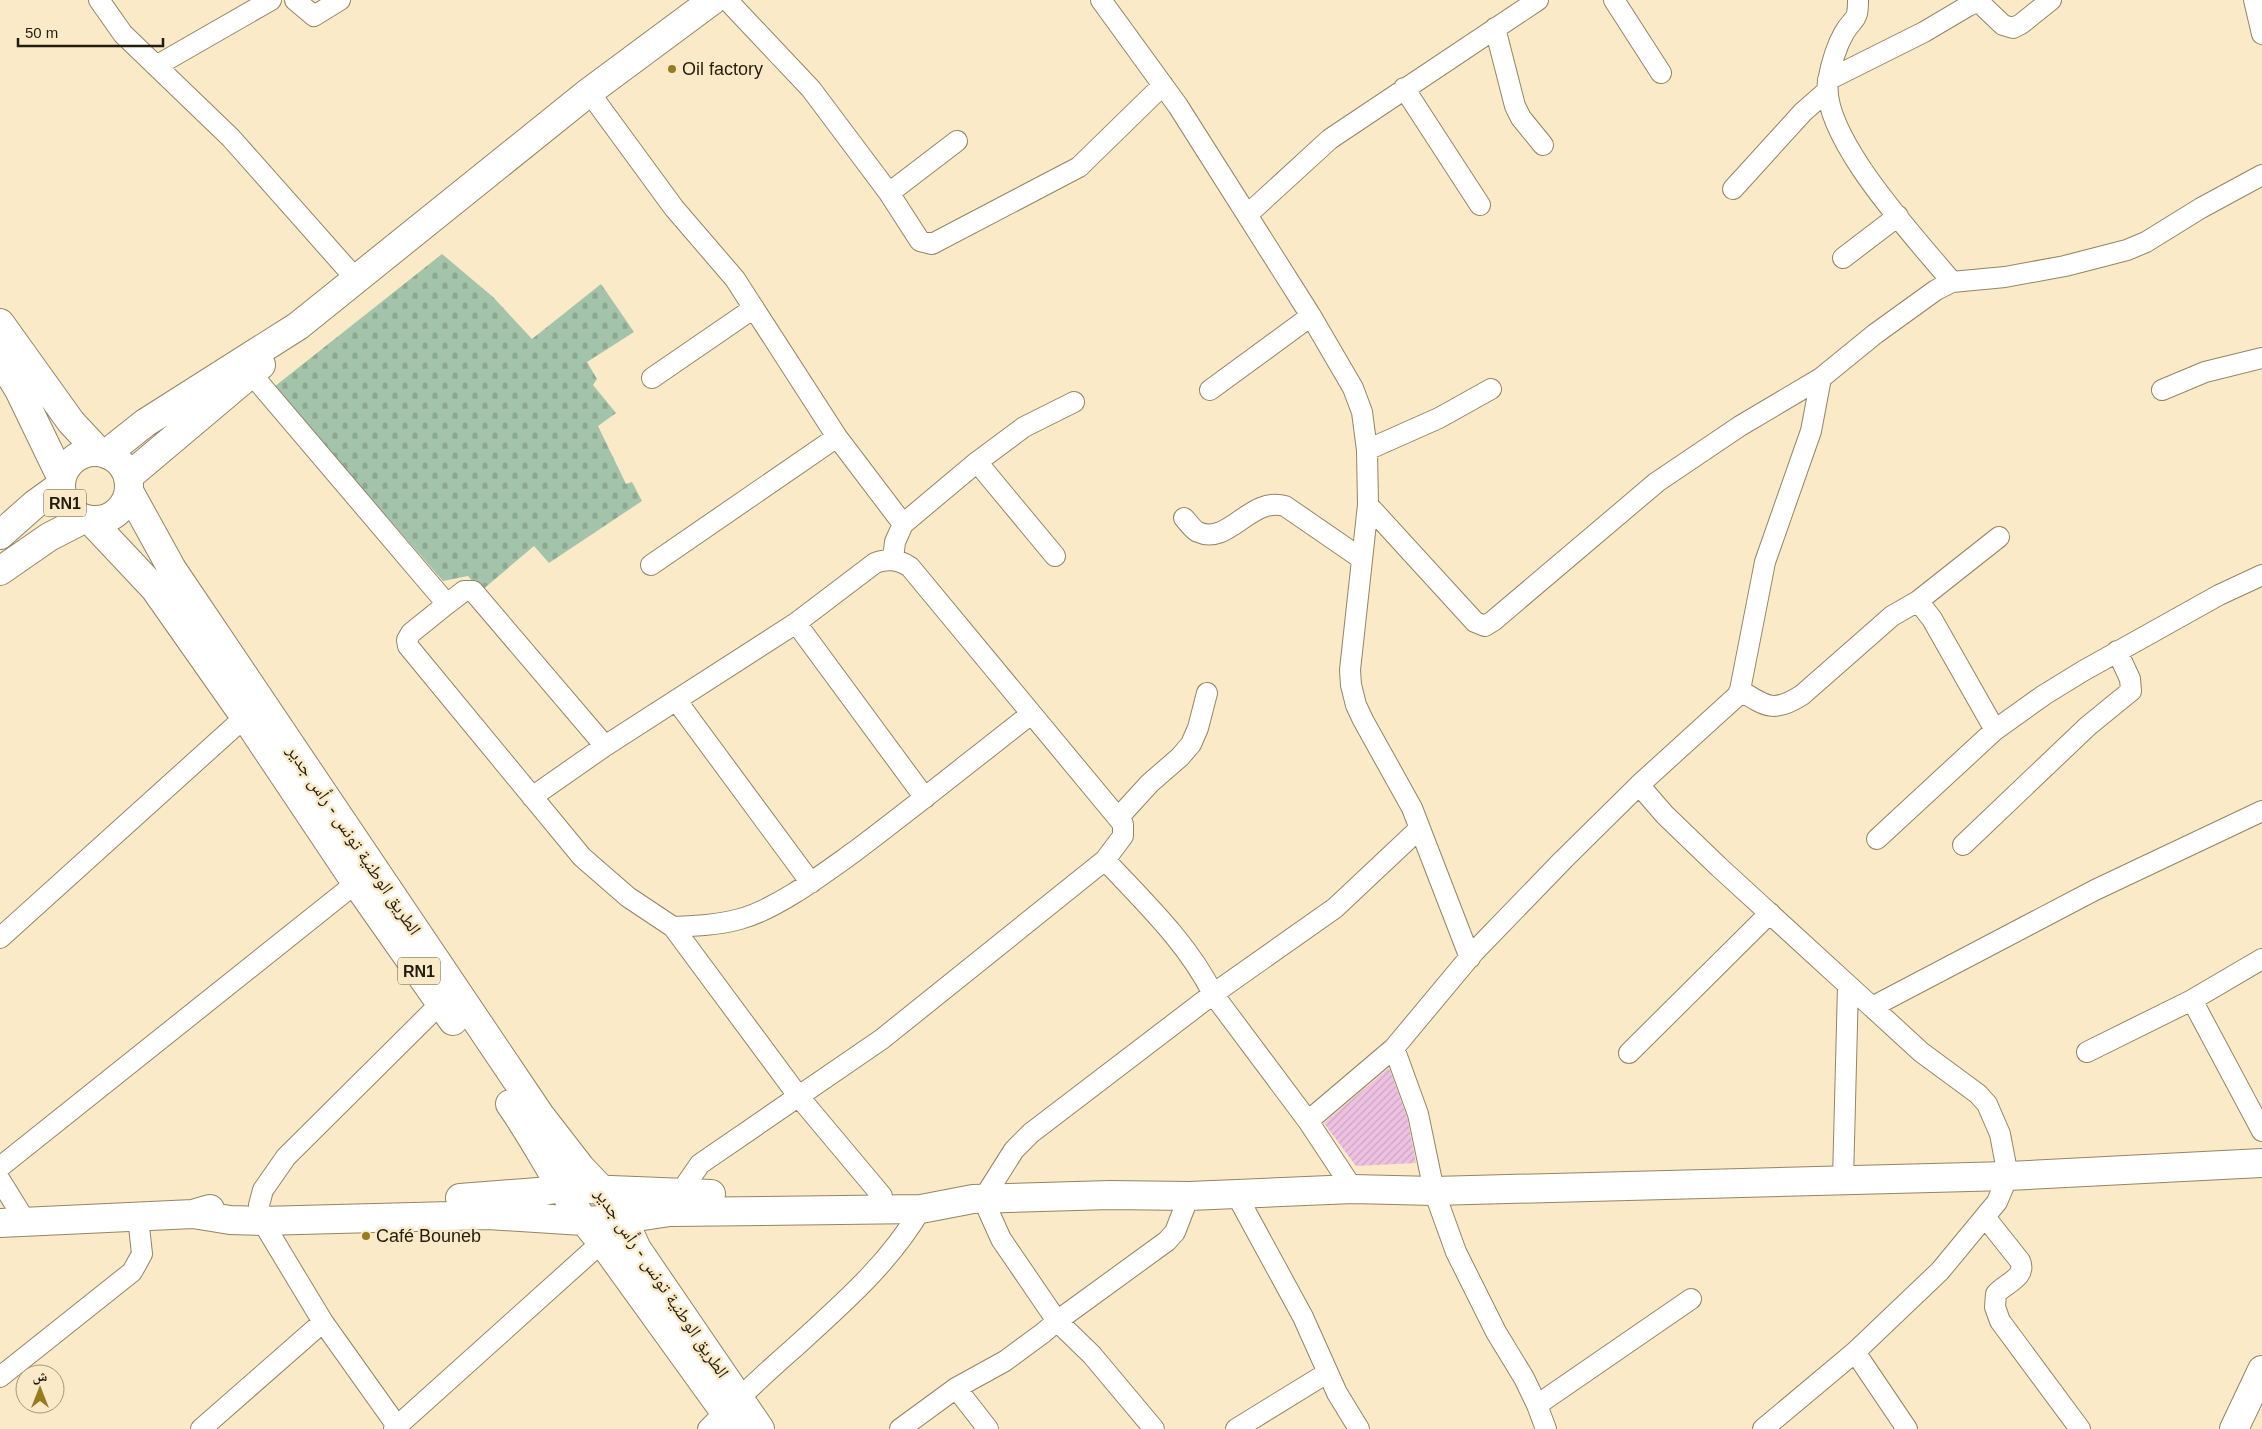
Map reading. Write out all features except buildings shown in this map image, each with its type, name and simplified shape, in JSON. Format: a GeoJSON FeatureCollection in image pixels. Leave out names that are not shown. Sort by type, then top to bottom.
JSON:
{"type":"FeatureCollection","features":[{"type":"Feature","properties":{"kind":"main road"},"geometry":{"type":"LineString","coordinates":[[129,484],[154,453],[246,369],[589,92],[713,0]]}},
{"type":"Feature","properties":{"kind":"main road","name":"RN1"},"geometry":{"type":"LineString","coordinates":[[0,323],[71,422],[103,453],[120,463],[129,484],[126,501],[116,513],[102,520],[87,520],[76,515],[64,503],[61,482],[19,390],[0,359]]}},
{"type":"Feature","properties":{"kind":"main road"},"geometry":{"type":"LineString","coordinates":[[103,453],[145,423],[246,369]]}},
{"type":"Feature","properties":{"kind":"main road","name":"RN1"},"geometry":{"type":"LineString","coordinates":[[61,482],[65,468],[76,458],[90,452],[103,453]]}},
{"type":"Feature","properties":{"kind":"main road"},"geometry":{"type":"LineString","coordinates":[[0,535],[61,482]]}},
{"type":"Feature","properties":{"kind":"main road","name":"الطريق الوطنية تونس - رأس جدير"},"geometry":{"type":"LineString","coordinates":[[129,484],[172,569],[400,909],[540,1115],[601,1189],[623,1219],[637,1249],[727,1417]]}},
{"type":"Feature","properties":{"kind":"main road"},"geometry":{"type":"LineString","coordinates":[[0,571],[49,537],[87,520]]}},
{"type":"Feature","properties":{"kind":"main road","name":"الطريق الوطنية تونس - رأس جدير"},"geometry":{"type":"LineString","coordinates":[[87,520],[155,589],[245,717],[356,883],[530,1132],[555,1174],[561,1188],[583,1221],[602,1242],[727,1417],[760,1429]]}},
{"type":"Feature","properties":{"kind":"main road"},"geometry":{"type":"LineString","coordinates":[[260,1213],[488,1215],[583,1221],[623,1219],[670,1212],[921,1208],[978,1199],[1110,1195],[1189,1196],[1352,1189],[1434,1190],[2008,1176],[2262,1162]]}},
{"type":"Feature","properties":{"kind":"main road"},"geometry":{"type":"LineString","coordinates":[[13,1223],[193,1214],[230,1220],[260,1213],[497,1196],[561,1188],[680,1193],[937,1195],[978,1199]]}},
{"type":"Feature","properties":{"kind":"main road"},"geometry":{"type":"LineString","coordinates":[[2234,1429],[2262,1370]]}},
{"type":"Feature","properties":{"kind":"street"},"geometry":{"type":"LineString","coordinates":[[99,0],[122,34],[231,138],[356,279]]}},
{"type":"Feature","properties":{"kind":"street"},"geometry":{"type":"LineString","coordinates":[[156,66],[271,0]]}},
{"type":"Feature","properties":{"kind":"street"},"geometry":{"type":"LineString","coordinates":[[295,0],[314,16],[340,0]]}},
{"type":"Feature","properties":{"kind":"street"},"geometry":{"type":"LineString","coordinates":[[727,0],[811,89],[889,194],[920,241],[932,244],[1080,167],[1163,85]]}},
{"type":"Feature","properties":{"kind":"street"},"geometry":{"type":"LineString","coordinates":[[1101,0],[1163,85],[1311,316],[1353,388],[1362,412],[1367,450],[1368,505],[1350,670],[1351,685],[1363,720],[1412,808],[1470,958]]}},
{"type":"Feature","properties":{"kind":"street"},"geometry":{"type":"LineString","coordinates":[[1247,215],[1330,139],[1538,0]]}},
{"type":"Feature","properties":{"kind":"street"},"geometry":{"type":"LineString","coordinates":[[1614,0],[1661,73]]}},
{"type":"Feature","properties":{"kind":"street"},"geometry":{"type":"LineString","coordinates":[[1873,0],[1858,8],[1836,51],[1828,85],[1828,103],[1841,134],[1860,168],[1952,282]]}},
{"type":"Feature","properties":{"kind":"street"},"geometry":{"type":"LineString","coordinates":[[1734,189],[1828,85],[1971,4],[1981,4],[2003,25],[2013,28],[2022,24],[2051,0]]}},
{"type":"Feature","properties":{"kind":"street"},"geometry":{"type":"LineString","coordinates":[[2254,0],[2262,34]]}},
{"type":"Feature","properties":{"kind":"street"},"geometry":{"type":"LineString","coordinates":[[1495,28],[1515,106],[1521,118],[1543,145]]}},
{"type":"Feature","properties":{"kind":"street"},"geometry":{"type":"LineString","coordinates":[[1404,88],[1480,205]]}},
{"type":"Feature","properties":{"kind":"street"},"geometry":{"type":"LineString","coordinates":[[589,92],[668,200],[735,279],[837,436],[903,524]]}},
{"type":"Feature","properties":{"kind":"street"},"geometry":{"type":"LineString","coordinates":[[889,194],[957,141]]}},
{"type":"Feature","properties":{"kind":"street"},"geometry":{"type":"LineString","coordinates":[[1368,505],[1475,622],[1485,626],[1494,621],[1657,482],[1740,426],[1821,378],[1875,334],[1936,290],[1952,282],[2065,266],[2127,250],[2146,242],[2201,208],[2262,175]]}},
{"type":"Feature","properties":{"kind":"street"},"geometry":{"type":"LineString","coordinates":[[1844,258],[1898,216]]}},
{"type":"Feature","properties":{"kind":"street"},"geometry":{"type":"LineString","coordinates":[[652,378],[754,308]]}},
{"type":"Feature","properties":{"kind":"street"},"geometry":{"type":"LineString","coordinates":[[1210,390],[1311,316]]}},
{"type":"Feature","properties":{"kind":"street"},"geometry":{"type":"LineString","coordinates":[[2162,390],[2205,372],[2262,358]]}},
{"type":"Feature","properties":{"kind":"street"},"geometry":{"type":"LineString","coordinates":[[246,369],[447,604]]}},
{"type":"Feature","properties":{"kind":"street"},"geometry":{"type":"LineString","coordinates":[[1308,1121],[1394,1048],[1470,958],[1556,867],[1639,785],[1732,702],[1740,690],[1765,562],[1811,431],[1821,378]]}},
{"type":"Feature","properties":{"kind":"street"},"geometry":{"type":"LineString","coordinates":[[1367,450],[1439,418],[1491,389]]}},
{"type":"Feature","properties":{"kind":"street"},"geometry":{"type":"LineString","coordinates":[[892,560],[895,542],[903,524],[977,462],[1024,428],[1074,402]]}},
{"type":"Feature","properties":{"kind":"street"},"geometry":{"type":"LineString","coordinates":[[651,565],[837,436]]}},
{"type":"Feature","properties":{"kind":"street"},"geometry":{"type":"LineString","coordinates":[[977,462],[1055,556]]}},
{"type":"Feature","properties":{"kind":"street"},"geometry":{"type":"LineString","coordinates":[[1184,518],[1196,532],[1206,534],[1218,533],[1258,508],[1277,504],[1285,506],[1362,559]]}},
{"type":"Feature","properties":{"kind":"street"},"geometry":{"type":"LineString","coordinates":[[1740,690],[1770,707],[1788,704],[1802,695],[1892,616],[1918,601],[1999,537]]}},
{"type":"Feature","properties":{"kind":"street"},"geometry":{"type":"LineString","coordinates":[[532,797],[604,746],[796,623],[870,567],[887,559],[910,567],[1122,824],[1123,836],[1105,860],[882,1038],[700,1164],[680,1193]]}},
{"type":"Feature","properties":{"kind":"street"},"geometry":{"type":"LineString","coordinates":[[1877,839],[1995,730],[2044,695],[2117,651],[2219,595],[2262,575]]}},
{"type":"Feature","properties":{"kind":"street"},"geometry":{"type":"LineString","coordinates":[[604,746],[473,591],[464,591],[410,633],[407,640],[408,646],[582,857],[628,897],[672,926],[799,1097],[882,1196]]}},
{"type":"Feature","properties":{"kind":"street"},"geometry":{"type":"LineString","coordinates":[[1918,601],[1932,619],[1995,730]]}},
{"type":"Feature","properties":{"kind":"street"},"geometry":{"type":"LineString","coordinates":[[796,623],[925,798]]}},
{"type":"Feature","properties":{"kind":"street"},"geometry":{"type":"LineString","coordinates":[[1963,845],[2088,726],[2131,691],[2130,679],[2117,651]]}},
{"type":"Feature","properties":{"kind":"street"},"geometry":{"type":"LineString","coordinates":[[1118,818],[1150,783],[1180,758],[1191,744],[1198,728],[1206,693]]}},
{"type":"Feature","properties":{"kind":"street"},"geometry":{"type":"LineString","coordinates":[[676,700],[811,883]]}},
{"type":"Feature","properties":{"kind":"street"},"geometry":{"type":"LineString","coordinates":[[672,926],[700,926],[741,919],[760,911],[811,883],[925,798],[1031,714]]}},
{"type":"Feature","properties":{"kind":"street"},"geometry":{"type":"LineString","coordinates":[[0,938],[245,717]]}},
{"type":"Feature","properties":{"kind":"street"},"geometry":{"type":"LineString","coordinates":[[1639,785],[1665,815],[1848,986],[1921,1052],[1978,1094],[1987,1104],[2000,1134],[2008,1176],[1996,1202],[1985,1217],[1940,1271],[1855,1352],[1763,1429]]}},
{"type":"Feature","properties":{"kind":"street"},"geometry":{"type":"LineString","coordinates":[[1872,1007],[2095,890],[2262,811]]}},
{"type":"Feature","properties":{"kind":"street"},"geometry":{"type":"LineString","coordinates":[[1154,1429],[1092,1355],[1057,1321],[1001,1240],[978,1199],[1014,1150],[1031,1133],[1213,994],[1335,908],[1419,829]]}},
{"type":"Feature","properties":{"kind":"street"},"geometry":{"type":"LineString","coordinates":[[1105,860],[1186,950],[1203,974],[1213,994],[1308,1121],[1352,1189]]}},
{"type":"Feature","properties":{"kind":"street"},"geometry":{"type":"LineString","coordinates":[[0,1167],[356,883]]}},
{"type":"Feature","properties":{"kind":"street"},"geometry":{"type":"LineString","coordinates":[[1629,1053],[1770,913]]}},
{"type":"Feature","properties":{"kind":"street"},"geometry":{"type":"LineString","coordinates":[[2087,1052],[2192,1000],[2262,959]]}},
{"type":"Feature","properties":{"kind":"street"},"geometry":{"type":"LineString","coordinates":[[1843,1180],[1848,986]]}},
{"type":"Feature","properties":{"kind":"street"},"geometry":{"type":"LineString","coordinates":[[2192,1000],[2262,1131]]}},
{"type":"Feature","properties":{"kind":"street"},"geometry":{"type":"LineString","coordinates":[[441,1003],[286,1157],[263,1190],[260,1213],[323,1322],[396,1427],[602,1242]]}},
{"type":"Feature","properties":{"kind":"street"},"geometry":{"type":"LineString","coordinates":[[1394,1048],[1418,1114],[1434,1190],[1456,1252],[1496,1332],[1524,1378],[1546,1429]]}},
{"type":"Feature","properties":{"kind":"street"},"geometry":{"type":"LineString","coordinates":[[0,1180],[13,1223]]}},
{"type":"Feature","properties":{"kind":"street"},"geometry":{"type":"LineString","coordinates":[[1236,1194],[1303,1317],[1337,1393],[1359,1429]]}},
{"type":"Feature","properties":{"kind":"street"},"geometry":{"type":"LineString","coordinates":[[900,1429],[956,1388],[1005,1361],[1167,1241],[1175,1232],[1189,1196]]}},
{"type":"Feature","properties":{"kind":"street"},"geometry":{"type":"LineString","coordinates":[[727,1417],[883,1264],[911,1227],[921,1208]]}},
{"type":"Feature","properties":{"kind":"street"},"geometry":{"type":"LineString","coordinates":[[0,1377],[132,1272],[142,1254],[138,1217]]}},
{"type":"Feature","properties":{"kind":"street"},"geometry":{"type":"LineString","coordinates":[[1985,1217],[2020,1261],[2022,1268],[2016,1278],[1996,1294],[1996,1307],[2000,1321],[2080,1429]]}},
{"type":"Feature","properties":{"kind":"street"},"geometry":{"type":"LineString","coordinates":[[1537,1405],[1691,1299]]}},
{"type":"Feature","properties":{"kind":"street"},"geometry":{"type":"LineString","coordinates":[[202,1429],[323,1322]]}},
{"type":"Feature","properties":{"kind":"street"},"geometry":{"type":"LineString","coordinates":[[1855,1352],[1908,1429]]}},
{"type":"Feature","properties":{"kind":"street"},"geometry":{"type":"LineString","coordinates":[[1236,1429],[1327,1373]]}},
{"type":"Feature","properties":{"kind":"street"},"geometry":{"type":"LineString","coordinates":[[956,1388],[988,1429]]}},
{"type":"Feature","properties":{"kind":"green space"},"geometry":{"type":"Polygon","coordinates":[[[442,254],[493,297],[532,339],[601,284],[634,332],[587,362],[597,379],[593,385],[616,413],[598,426],[626,484],[632,482],[642,501],[549,563],[534,546],[481,591],[468,576],[443,581],[274,387],[442,254]]]}},
{"type":"Feature","properties":{"kind":"place","name":"Oil factory"},"geometry":{"type":"Point","coordinates":[672,69]}},
{"type":"Feature","properties":{"kind":"place","name":"Café Bouneb"},"geometry":{"type":"Point","coordinates":[366,1236]}}]}
